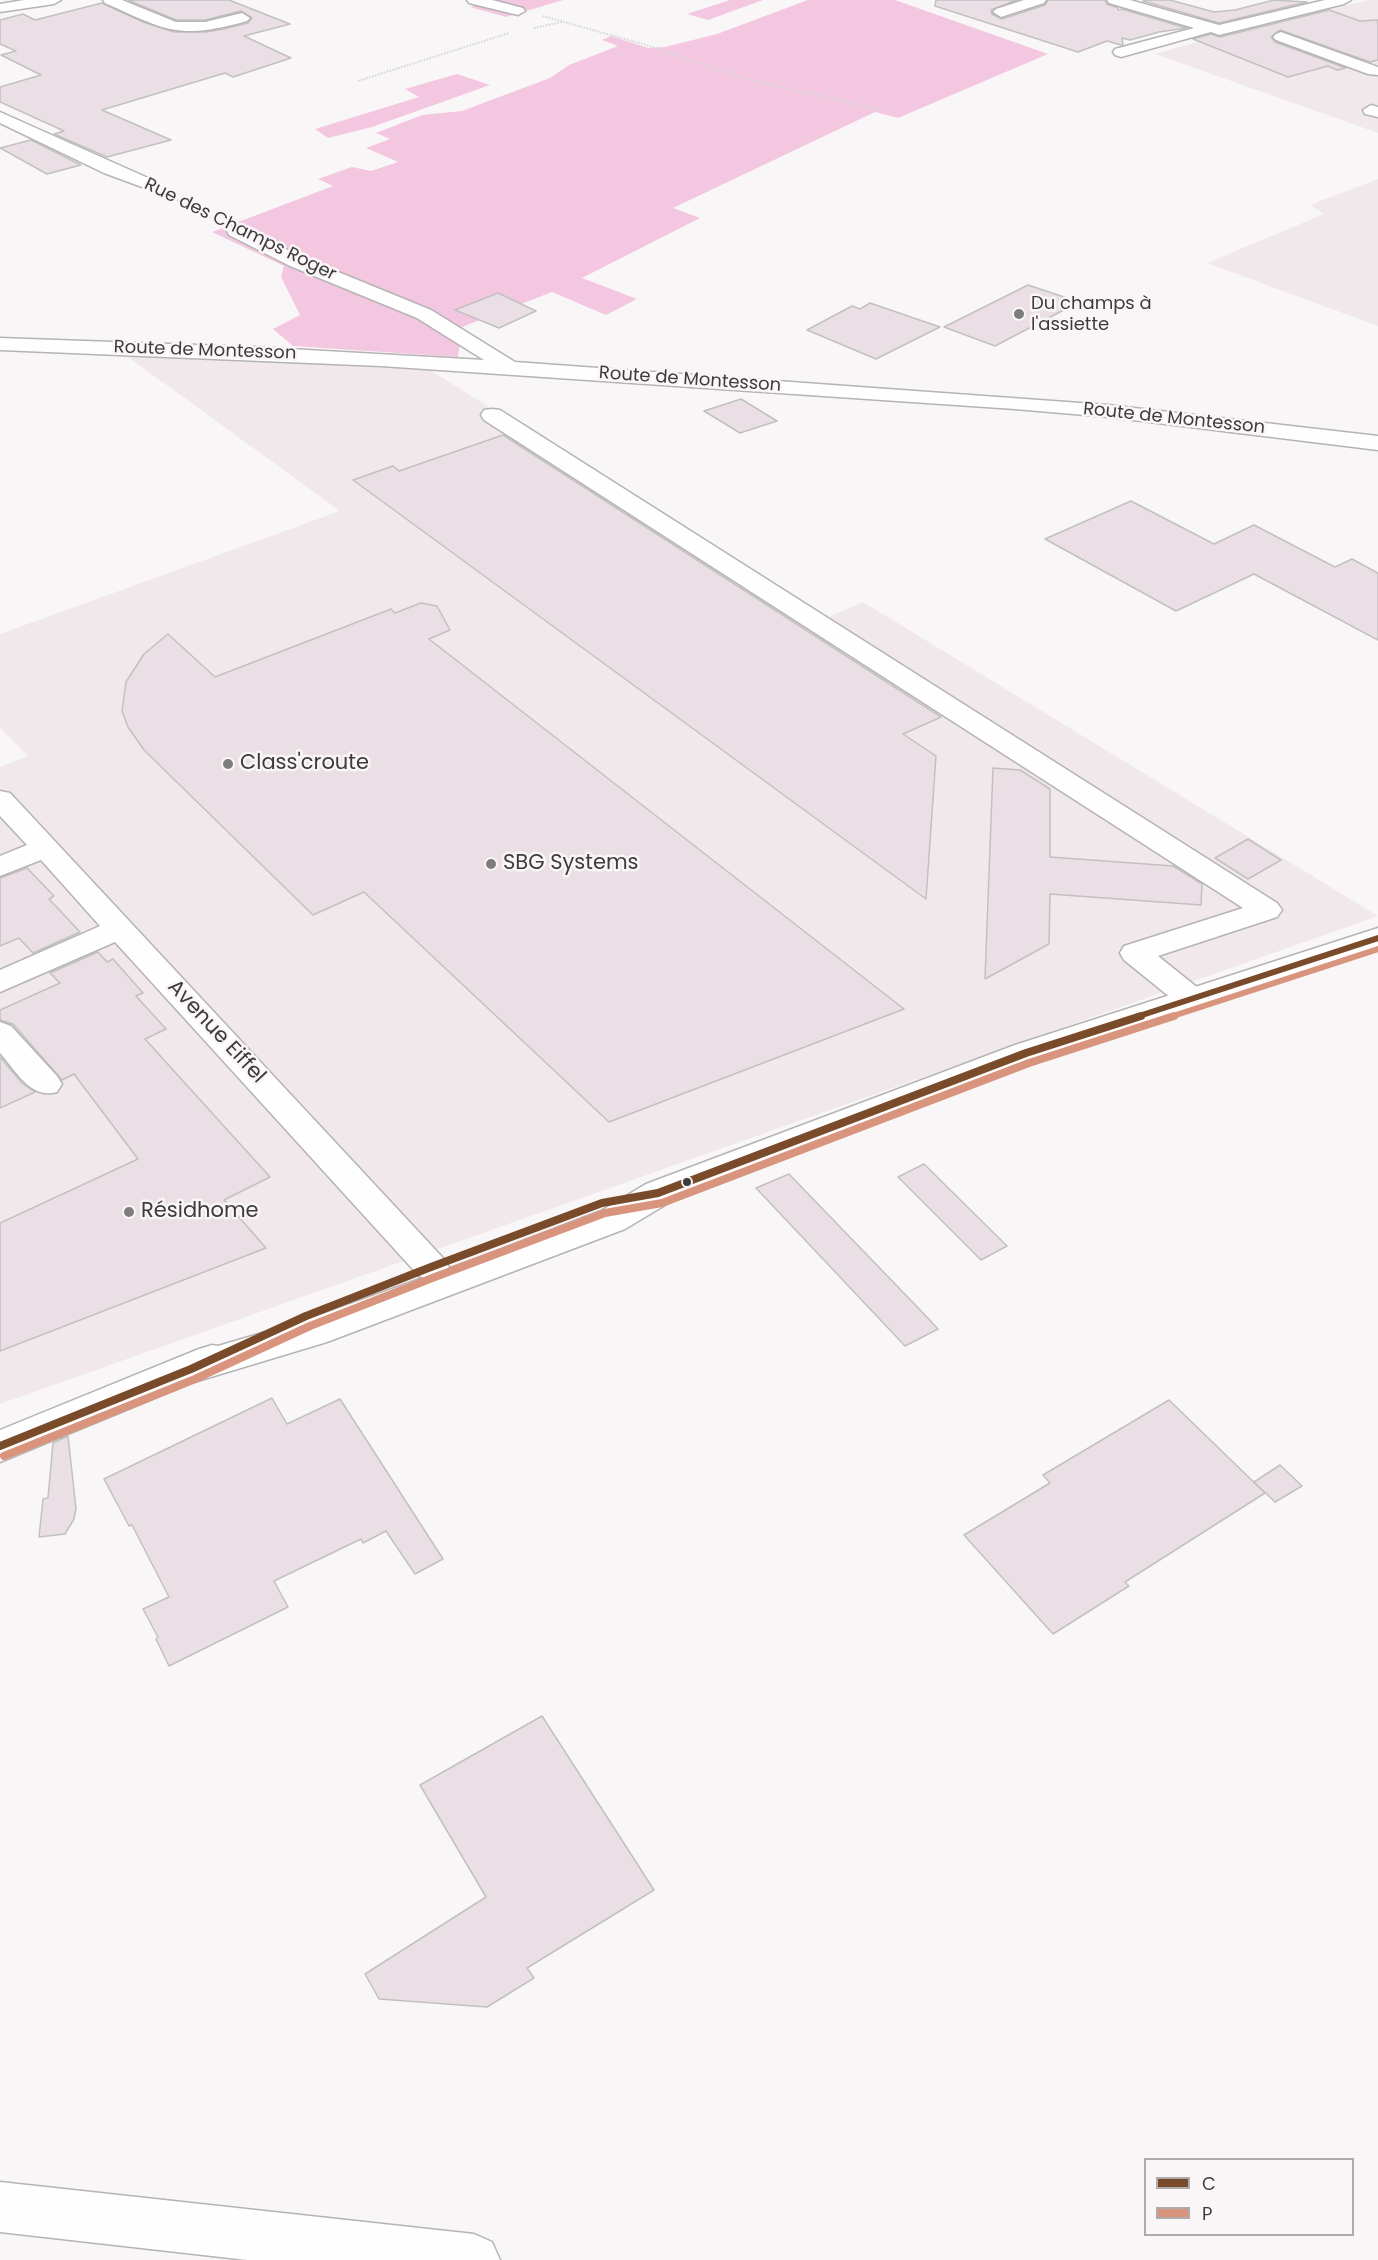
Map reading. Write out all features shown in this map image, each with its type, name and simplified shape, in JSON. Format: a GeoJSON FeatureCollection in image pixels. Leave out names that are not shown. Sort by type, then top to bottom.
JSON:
{"type":"FeatureCollection","features":[{"type":"Feature","properties":{"kind":"main road"},"geometry":{"type":"LineString","coordinates":[[0,8],[54,0]]}},
{"type":"Feature","properties":{"kind":"main road"},"geometry":{"type":"LineString","coordinates":[[110,0],[175,26],[226,23],[242,18]]}},
{"type":"Feature","properties":{"kind":"main road"},"geometry":{"type":"LineString","coordinates":[[474,0],[518,11]]}},
{"type":"Feature","properties":{"kind":"main road"},"geometry":{"type":"LineString","coordinates":[[1001,12],[1039,0]]}},
{"type":"Feature","properties":{"kind":"main road"},"geometry":{"type":"LineString","coordinates":[[1114,0],[1219,30],[1344,0]]}},
{"type":"Feature","properties":{"kind":"main road"},"geometry":{"type":"LineString","coordinates":[[1120,51],[1210,28]]}},
{"type":"Feature","properties":{"kind":"main road"},"geometry":{"type":"LineString","coordinates":[[1281,37],[1376,72]]}},
{"type":"Feature","properties":{"kind":"main road"},"geometry":{"type":"LineString","coordinates":[[1342,78],[1376,72]]}},
{"type":"Feature","properties":{"kind":"main road","name":"Rue des Champs Roger"},"geometry":{"type":"LineString","coordinates":[[0,117],[142,182]]}},
{"type":"Feature","properties":{"kind":"main road","name":"Rue des Champs Roger"},"geometry":{"type":"LineString","coordinates":[[236,231],[297,262],[424,314],[487,351],[508,367]]}},
{"type":"Feature","properties":{"kind":"main road","name":"Route de Montesson"},"geometry":{"type":"LineString","coordinates":[[0,344],[195,349],[508,367],[1015,403],[1108,411],[1378,443]]}},
{"type":"Feature","properties":{"kind":"main road"},"geometry":{"type":"LineString","coordinates":[[492,415],[1266,910],[1135,953],[1192,999]]}},
{"type":"Feature","properties":{"kind":"main road","name":"Avenue Eiffel"},"geometry":{"type":"LineString","coordinates":[[0,799],[431,1267]]}},
{"type":"Feature","properties":{"kind":"main road"},"geometry":{"type":"LineString","coordinates":[[0,867],[45,848]]}},
{"type":"Feature","properties":{"kind":"main road"},"geometry":{"type":"LineString","coordinates":[[0,982],[120,928]]}},
{"type":"Feature","properties":{"kind":"main road"},"geometry":{"type":"LineString","coordinates":[[191,1369],[314,1332],[493,1266],[613,1220],[658,1193],[1026,1053],[1378,938]]}},
{"type":"Feature","properties":{"kind":"main road"},"geometry":{"type":"LineString","coordinates":[[0,1033],[46,1084]]}},
{"type":"Feature","properties":{"kind":"main road"},"geometry":{"type":"LineString","coordinates":[[0,1446],[191,1369],[306,1316],[431,1267],[602,1203],[658,1193]]}},
{"type":"Feature","properties":{"kind":"main road"},"geometry":{"type":"LineString","coordinates":[[0,2208],[474,2260]]}},
{"type":"Feature","properties":{"kind":"path"},"geometry":{"type":"LineString","coordinates":[[518,11],[646,45],[746,79],[887,111]]}},
{"type":"Feature","properties":{"kind":"path"},"geometry":{"type":"LineString","coordinates":[[530,28],[563,22]]}},
{"type":"Feature","properties":{"kind":"path"},"geometry":{"type":"LineString","coordinates":[[358,81],[509,33]]}},
{"type":"Feature","properties":{"kind":"path","name":"Rue des Champs Roger"},"geometry":{"type":"LineString","coordinates":[[142,182],[236,231]]}},
{"type":"Feature","properties":{"kind":"shaded area"},"geometry":{"type":"Polygon","coordinates":[[[494,0],[563,0],[506,17],[470,7],[494,0]]]}},
{"type":"Feature","properties":{"kind":"shaded area"},"geometry":{"type":"Polygon","coordinates":[[[730,0],[763,0],[708,20],[687,14],[730,0]]]}},
{"type":"Feature","properties":{"kind":"shaded area"},"geometry":{"type":"Polygon","coordinates":[[[808,0],[895,0],[1048,54],[898,118],[875,112],[673,208],[700,218],[582,278],[637,299],[606,315],[552,292],[462,327],[458,357],[293,346],[273,329],[300,315],[281,277],[284,266],[212,232],[333,186],[318,179],[352,167],[371,171],[398,162],[366,148],[390,139],[376,133],[422,115],[462,111],[550,78],[569,65],[618,46],[602,40],[611,36],[648,48],[665,47],[717,34],[808,0]]]}},
{"type":"Feature","properties":{"kind":"shaded area"},"geometry":{"type":"Polygon","coordinates":[[[1378,0],[1378,133],[1155,54],[1259,24],[1378,0]]]}},
{"type":"Feature","properties":{"kind":"shaded area"},"geometry":{"type":"Polygon","coordinates":[[[457,74],[490,85],[372,127],[328,138],[315,129],[419,97],[405,89],[457,74]]]}},
{"type":"Feature","properties":{"kind":"shaded area"},"geometry":{"type":"Polygon","coordinates":[[[1378,179],[1378,326],[1207,263],[1324,214],[1310,205],[1378,179]]]}},
{"type":"Feature","properties":{"kind":"shaded area"},"geometry":{"type":"Polygon","coordinates":[[[124,354],[430,370],[827,618],[863,602],[1378,916],[0,1404],[0,767],[28,756],[0,728],[0,634],[340,511],[124,354]]]}},
{"type":"Feature","properties":{"kind":"building"},"geometry":{"type":"Polygon","coordinates":[[[128,0],[229,0],[290,24],[244,36],[291,58],[233,77],[225,73],[102,110],[171,140],[107,157],[54,134],[64,131],[0,102],[0,87],[41,75],[1,55],[16,51],[0,44],[0,20],[23,14],[35,20],[102,3],[143,22],[174,32],[205,32],[224,29],[248,23],[252,18],[241,11],[205,20],[176,20],[128,0]]]}},
{"type":"Feature","properties":{"kind":"building"},"geometry":{"type":"Polygon","coordinates":[[[936,0],[1017,0],[991,10],[992,14],[1002,19],[1045,5],[1048,0],[1105,0],[1107,4],[1118,10],[1122,9],[1186,28],[1130,40],[1122,38],[1123,45],[1107,41],[1078,52],[935,6],[936,0]]]}},
{"type":"Feature","properties":{"kind":"building"},"geometry":{"type":"Polygon","coordinates":[[[1170,0],[1214,12],[1235,10],[1274,0],[1307,2],[1219,23],[1143,1],[1170,0]]]}},
{"type":"Feature","properties":{"kind":"building"},"geometry":{"type":"Polygon","coordinates":[[[1329,10],[1360,21],[1378,20],[1378,60],[1370,62],[1280,30],[1271,37],[1275,42],[1346,68],[1337,70],[1328,66],[1288,77],[1193,39],[1211,34],[1220,37],[1329,10]]]}},
{"type":"Feature","properties":{"kind":"building"},"geometry":{"type":"Polygon","coordinates":[[[31,140],[81,165],[47,174],[0,148],[31,140]]]}},
{"type":"Feature","properties":{"kind":"building"},"geometry":{"type":"Polygon","coordinates":[[[1028,285],[1079,302],[995,346],[944,327],[1028,285]]]}},
{"type":"Feature","properties":{"kind":"building"},"geometry":{"type":"Polygon","coordinates":[[[498,293],[536,311],[499,328],[455,310],[498,293]]]}},
{"type":"Feature","properties":{"kind":"building"},"geometry":{"type":"Polygon","coordinates":[[[870,303],[940,327],[876,359],[807,330],[852,306],[860,309],[870,303]]]}},
{"type":"Feature","properties":{"kind":"building"},"geometry":{"type":"Polygon","coordinates":[[[741,399],[777,421],[740,433],[704,411],[741,399]]]}},
{"type":"Feature","properties":{"kind":"building"},"geometry":{"type":"Polygon","coordinates":[[[503,435],[941,717],[903,734],[936,756],[926,899],[353,480],[393,466],[399,471],[503,435]]]}},
{"type":"Feature","properties":{"kind":"building"},"geometry":{"type":"Polygon","coordinates":[[[1131,501],[1214,544],[1254,525],[1335,567],[1352,559],[1378,573],[1378,640],[1254,574],[1176,611],[1045,539],[1131,501]]]}},
{"type":"Feature","properties":{"kind":"building"},"geometry":{"type":"Polygon","coordinates":[[[421,603],[437,606],[450,630],[429,639],[904,1009],[609,1122],[364,892],[313,915],[144,750],[128,727],[122,711],[126,682],[144,654],[168,634],[215,677],[391,609],[395,613],[421,603]]]}},
{"type":"Feature","properties":{"kind":"building"},"geometry":{"type":"Polygon","coordinates":[[[993,768],[1020,770],[1050,789],[1050,857],[1173,866],[1202,884],[1201,905],[1050,894],[1049,944],[985,979],[993,768]]]}},
{"type":"Feature","properties":{"kind":"building"},"geometry":{"type":"Polygon","coordinates":[[[1248,839],[1281,860],[1248,879],[1215,858],[1248,839]]]}},
{"type":"Feature","properties":{"kind":"building"},"geometry":{"type":"Polygon","coordinates":[[[27,868],[54,896],[49,899],[80,932],[33,953],[19,938],[0,946],[0,878],[27,868]]]}},
{"type":"Feature","properties":{"kind":"building","name":"Résidhome"},"geometry":{"type":"Polygon","coordinates":[[[98,952],[107,962],[113,959],[143,993],[136,996],[166,1029],[145,1039],[270,1177],[224,1200],[266,1248],[0,1351],[0,1223],[138,1159],[74,1074],[62,1080],[13,1024],[0,1020],[0,1010],[60,983],[50,973],[98,952]]]}},
{"type":"Feature","properties":{"kind":"building"},"geometry":{"type":"Polygon","coordinates":[[[0,1057],[23,1084],[35,1092],[0,1108],[0,1057]]]}},
{"type":"Feature","properties":{"kind":"building"},"geometry":{"type":"Polygon","coordinates":[[[924,1164],[1007,1246],[981,1260],[898,1177],[924,1164]]]}},
{"type":"Feature","properties":{"kind":"building"},"geometry":{"type":"Polygon","coordinates":[[[789,1174],[938,1329],[905,1346],[756,1188],[789,1174]]]}},
{"type":"Feature","properties":{"kind":"building"},"geometry":{"type":"Polygon","coordinates":[[[272,1398],[287,1424],[340,1399],[443,1559],[415,1574],[386,1531],[363,1543],[361,1539],[274,1581],[288,1607],[169,1666],[156,1639],[158,1637],[143,1609],[169,1597],[132,1525],[129,1526],[104,1479],[272,1398]]]}},
{"type":"Feature","properties":{"kind":"building"},"geometry":{"type":"Polygon","coordinates":[[[1169,1400],[1265,1493],[1125,1582],[1129,1586],[1053,1634],[964,1535],[1050,1483],[1043,1475],[1169,1400]]]}},
{"type":"Feature","properties":{"kind":"building"},"geometry":{"type":"Polygon","coordinates":[[[68,1436],[76,1508],[74,1519],[65,1534],[39,1537],[43,1499],[48,1498],[53,1443],[68,1436]]]}},
{"type":"Feature","properties":{"kind":"building"},"geometry":{"type":"Polygon","coordinates":[[[1280,1465],[1302,1486],[1275,1502],[1254,1482],[1280,1465]]]}},
{"type":"Feature","properties":{"kind":"building"},"geometry":{"type":"Polygon","coordinates":[[[542,1716],[654,1890],[527,1968],[534,1978],[487,2007],[379,1999],[365,1974],[486,1897],[420,1785],[542,1716]]]}},
{"type":"Feature","properties":{"kind":"transit line","name":"C"},"geometry":{"type":"LineString","coordinates":[[0,1446],[191,1369],[306,1316],[602,1203],[658,1193],[1026,1053],[1378,938]]}},
{"type":"Feature","properties":{"kind":"transit line","name":"P"},"geometry":{"type":"LineString","coordinates":[[4,1456],[195,1379],[310,1326],[605,1213],[662,1203],[1029,1063],[1378,949]]}},
{"type":"Feature","properties":{"kind":"place","name":"Du champs à l'assiette"},"geometry":{"type":"Point","coordinates":[1019,314]}},
{"type":"Feature","properties":{"kind":"place","name":"Class'croute"},"geometry":{"type":"Point","coordinates":[228,764]}},
{"type":"Feature","properties":{"kind":"place","name":"SBG Systems"},"geometry":{"type":"Point","coordinates":[491,864]}},
{"type":"Feature","properties":{"kind":"place","name":"Résidhome"},"geometry":{"type":"Point","coordinates":[129,1212]}}]}
